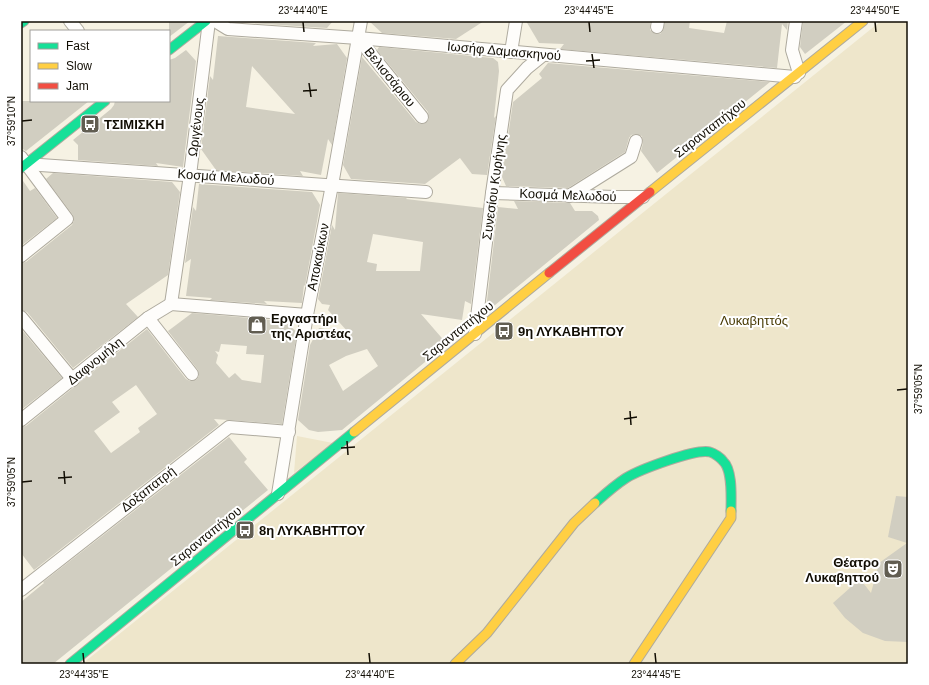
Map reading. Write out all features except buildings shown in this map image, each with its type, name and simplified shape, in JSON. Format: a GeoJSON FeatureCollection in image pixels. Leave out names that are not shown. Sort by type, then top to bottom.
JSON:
{"type":"FeatureCollection","features":[{"type":"Feature","properties":{"kind":"street"},"geometry":{"type":"LineString","coordinates":[[70,21],[77,30]]}},
{"type":"Feature","properties":{"kind":"street"},"geometry":{"type":"LineString","coordinates":[[170,49],[206,21]]}},
{"type":"Feature","properties":{"kind":"street","name":"Ωριγένους"},"geometry":{"type":"LineString","coordinates":[[171,304],[190,175],[209,21]]}},
{"type":"Feature","properties":{"kind":"street","name":"Ιωσήφ Δαμασκηνού"},"geometry":{"type":"LineString","coordinates":[[215,21],[228,29],[358,38],[543,55],[797,75]]}},
{"type":"Feature","properties":{"kind":"street","name":"Αποκαύκων"},"geometry":{"type":"LineString","coordinates":[[278,494],[307,315],[361,21]]}},
{"type":"Feature","properties":{"kind":"street"},"geometry":{"type":"LineString","coordinates":[[511,52],[516,21]]}},
{"type":"Feature","properties":{"kind":"street"},"geometry":{"type":"LineString","coordinates":[[796,21],[792,50],[797,75]]}},
{"type":"Feature","properties":{"kind":"street","name":"Σαρανταπήχου"},"geometry":{"type":"LineString","coordinates":[[70,664],[643,197],[864,21]]}},
{"type":"Feature","properties":{"kind":"street","name":"Βελισσάριου"},"geometry":{"type":"LineString","coordinates":[[358,38],[422,117]]}},
{"type":"Feature","properties":{"kind":"street","name":"Συνεσίου Κυρήνης"},"geometry":{"type":"LineString","coordinates":[[475,334],[492,193],[507,90],[527,68],[543,55]]}},
{"type":"Feature","properties":{"kind":"street"},"geometry":{"type":"LineString","coordinates":[[21,256],[67,219],[23,163],[104,102]]}},
{"type":"Feature","properties":{"kind":"street"},"geometry":{"type":"LineString","coordinates":[[569,196],[631,157],[636,141]]}},
{"type":"Feature","properties":{"kind":"street","name":"Κοσμά Μελωδού"},"geometry":{"type":"LineString","coordinates":[[23,163],[426,192]]}},
{"type":"Feature","properties":{"kind":"street","name":"Κοσμά Μελωδού"},"geometry":{"type":"LineString","coordinates":[[492,193],[643,197]]}},
{"type":"Feature","properties":{"kind":"street"},"geometry":{"type":"LineString","coordinates":[[171,304],[307,315]]}},
{"type":"Feature","properties":{"kind":"street","name":"Δαφνομήλη"},"geometry":{"type":"LineString","coordinates":[[21,420],[73,380],[148,318],[171,304]]}},
{"type":"Feature","properties":{"kind":"street"},"geometry":{"type":"LineString","coordinates":[[21,317],[73,380]]}},
{"type":"Feature","properties":{"kind":"street"},"geometry":{"type":"LineString","coordinates":[[148,318],[192,374]]}},
{"type":"Feature","properties":{"kind":"street","name":"Δοξαπατρή"},"geometry":{"type":"LineString","coordinates":[[21,590],[229,427],[289,432]]}},
{"type":"Feature","properties":{"kind":"street"},"geometry":{"type":"LineString","coordinates":[[455,664],[487,633],[574,523],[596,502],[626,478],[658,464],[687,454],[710,452],[724,461],[728,470],[731,485],[731,518],[634,664]]}},
{"type":"Feature","properties":{"kind":"green space","name":"Λυκαβηττός"},"geometry":{"type":"Polygon","coordinates":[[[881,21],[908,21],[908,664],[82,664],[881,21]]]}},
{"type":"Feature","properties":{"kind":"green space"},"geometry":{"type":"Polygon","coordinates":[[[297,436],[333,443],[294,473],[297,436]]]}},
{"type":"Feature","properties":{"kind":"traffic: fast"},"geometry":{"type":"LineString","coordinates":[[170,49],[206,21]]}},
{"type":"Feature","properties":{"kind":"traffic: fast"},"geometry":{"type":"LineString","coordinates":[[21,168],[104,102]]}},
{"type":"Feature","properties":{"kind":"traffic: fast"},"geometry":{"type":"LineString","coordinates":[[70,664],[354,432]]}},
{"type":"Feature","properties":{"kind":"traffic: fast"},"geometry":{"type":"LineString","coordinates":[[595,503],[610,490],[633,474],[681,456],[693,453],[710,452],[715,454],[726,465],[731,484],[731,511]]}},
{"type":"Feature","properties":{"kind":"traffic: slow"},"geometry":{"type":"LineString","coordinates":[[650,192],[863,21]]}},
{"type":"Feature","properties":{"kind":"traffic: slow"},"geometry":{"type":"LineString","coordinates":[[354,432],[549,273]]}},
{"type":"Feature","properties":{"kind":"traffic: slow"},"geometry":{"type":"LineString","coordinates":[[455,664],[487,633],[574,523],[595,503]]}},
{"type":"Feature","properties":{"kind":"traffic: slow"},"geometry":{"type":"LineString","coordinates":[[634,664],[731,518],[731,511]]}},
{"type":"Feature","properties":{"kind":"traffic: jam"},"geometry":{"type":"LineString","coordinates":[[549,273],[650,192]]}},
{"type":"Feature","properties":{"kind":"place","name":"ΤΣΙΜΙΣΚΗ"},"geometry":{"type":"Point","coordinates":[90,124]}},
{"type":"Feature","properties":{"kind":"place","name":"Εργαστήρι της Αριστέας"},"geometry":{"type":"Point","coordinates":[257,325]}},
{"type":"Feature","properties":{"kind":"place","name":"9η ΛΥΚΑΒΗΤΤΟΥ"},"geometry":{"type":"Point","coordinates":[504,331]}},
{"type":"Feature","properties":{"kind":"place","name":"8η ΛΥΚΑΒΗΤΤΟΥ"},"geometry":{"type":"Point","coordinates":[245,530]}},
{"type":"Feature","properties":{"kind":"place","name":"Θέατρο Λυκαβηττού"},"geometry":{"type":"Point","coordinates":[893,569]}}]}
